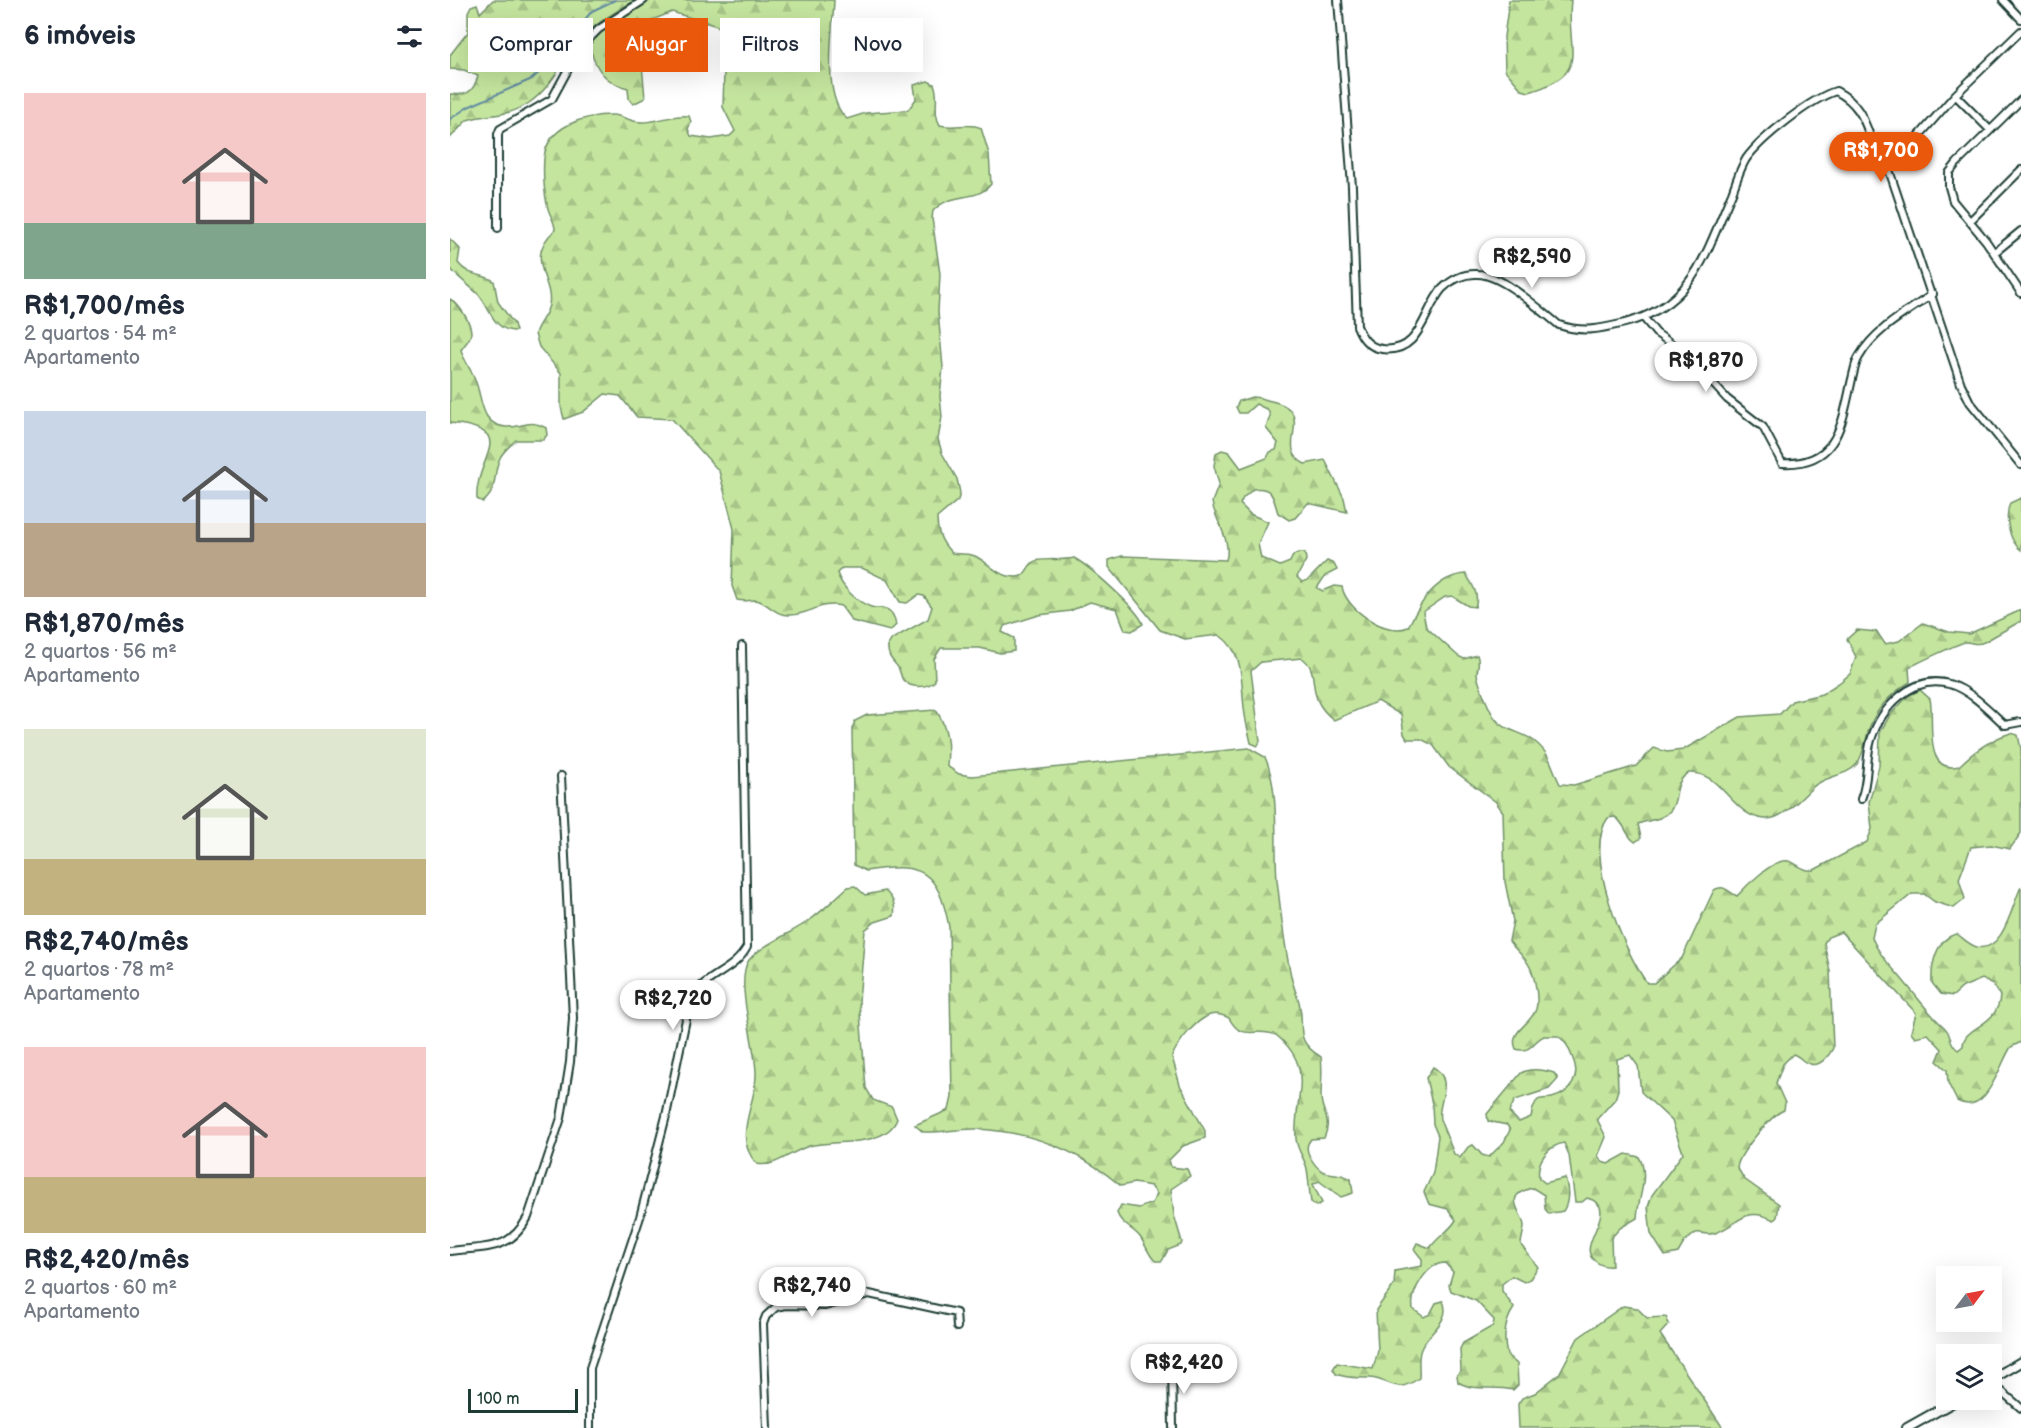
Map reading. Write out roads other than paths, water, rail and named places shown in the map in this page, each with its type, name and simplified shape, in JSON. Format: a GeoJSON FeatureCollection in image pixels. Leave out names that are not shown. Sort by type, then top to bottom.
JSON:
{"type":"FeatureCollection","features":[{"type":"Feature","properties":{"kind":"street"},"geometry":{"type":"LineString","coordinates":[[498,228],[498,134],[500,129],[552,99],[579,49],[599,28],[644,0]]}},
{"type":"Feature","properties":{"kind":"street"},"geometry":{"type":"LineString","coordinates":[[1338,0],[1352,187],[1356,326],[1361,337],[1374,348],[1384,350],[1408,343],[1419,332],[1440,291],[1461,275],[1480,274],[1496,278],[1558,325],[1570,329],[1594,331],[1643,317],[1669,303],[1685,288],[1708,253],[1746,160],[1771,135],[1825,94],[1836,91],[1850,98],[1860,109],[1878,156],[1889,170],[1933,294],[1961,384],[1970,402],[2021,465]]}},
{"type":"Feature","properties":{"kind":"street"},"geometry":{"type":"LineString","coordinates":[[2003,0],[2021,19]]}},
{"type":"Feature","properties":{"kind":"street"},"geometry":{"type":"LineString","coordinates":[[1889,170],[1955,94],[2021,31]]}},
{"type":"Feature","properties":{"kind":"street"},"geometry":{"type":"LineString","coordinates":[[1955,94],[1990,130]]}},
{"type":"Feature","properties":{"kind":"street"},"geometry":{"type":"LineString","coordinates":[[2021,100],[1949,173],[1948,187],[1953,201],[1994,253],[2021,293]]}},
{"type":"Feature","properties":{"kind":"street"},"geometry":{"type":"LineString","coordinates":[[1970,221],[2021,170]]}},
{"type":"Feature","properties":{"kind":"street"},"geometry":{"type":"LineString","coordinates":[[1994,253],[2021,231]]}},
{"type":"Feature","properties":{"kind":"street"},"geometry":{"type":"LineString","coordinates":[[1643,317],[1656,333],[1685,353],[1727,399],[1763,427],[1782,463],[1795,464],[1822,453],[1834,442],[1841,430],[1857,359],[1867,345],[1893,322],[1933,294]]}},
{"type":"Feature","properties":{"kind":"street"},"geometry":{"type":"LineString","coordinates":[[590,1428],[590,1368],[640,1217],[666,1116],[690,1000],[703,985],[734,965],[747,947],[742,646]]}},
{"type":"Feature","properties":{"kind":"street"},"geometry":{"type":"LineString","coordinates":[[1862,799],[1867,785],[1870,743],[1878,719],[1906,690],[1925,684],[1949,684],[1978,701],[2005,724],[2021,722]]}},
{"type":"Feature","properties":{"kind":"street"},"geometry":{"type":"LineString","coordinates":[[450,1251],[507,1243],[522,1229],[561,1118],[570,1062],[573,1018],[561,776]]}},
{"type":"Feature","properties":{"kind":"street"},"geometry":{"type":"LineString","coordinates":[[766,1428],[763,1324],[766,1316],[776,1307],[785,1305],[825,1306],[869,1294],[956,1313],[957,1327]]}},
{"type":"Feature","properties":{"kind":"street"},"geometry":{"type":"LineString","coordinates":[[2002,1374],[2021,1362]]}},
{"type":"Feature","properties":{"kind":"street"},"geometry":{"type":"LineString","coordinates":[[1172,1363],[1173,1428]]}},
{"type":"Feature","properties":{"kind":"street"},"geometry":{"type":"LineString","coordinates":[[2002,1390],[2021,1408]]}},
{"type":"Feature","properties":{"kind":"street"},"geometry":{"type":"LineString","coordinates":[[1907,1428],[1939,1410]]}},
{"type":"Feature","properties":{"kind":"waterway"},"geometry":{"type":"LineString","coordinates":[[450,119],[468,107],[532,79],[548,64],[592,11],[615,0]]}}]}
